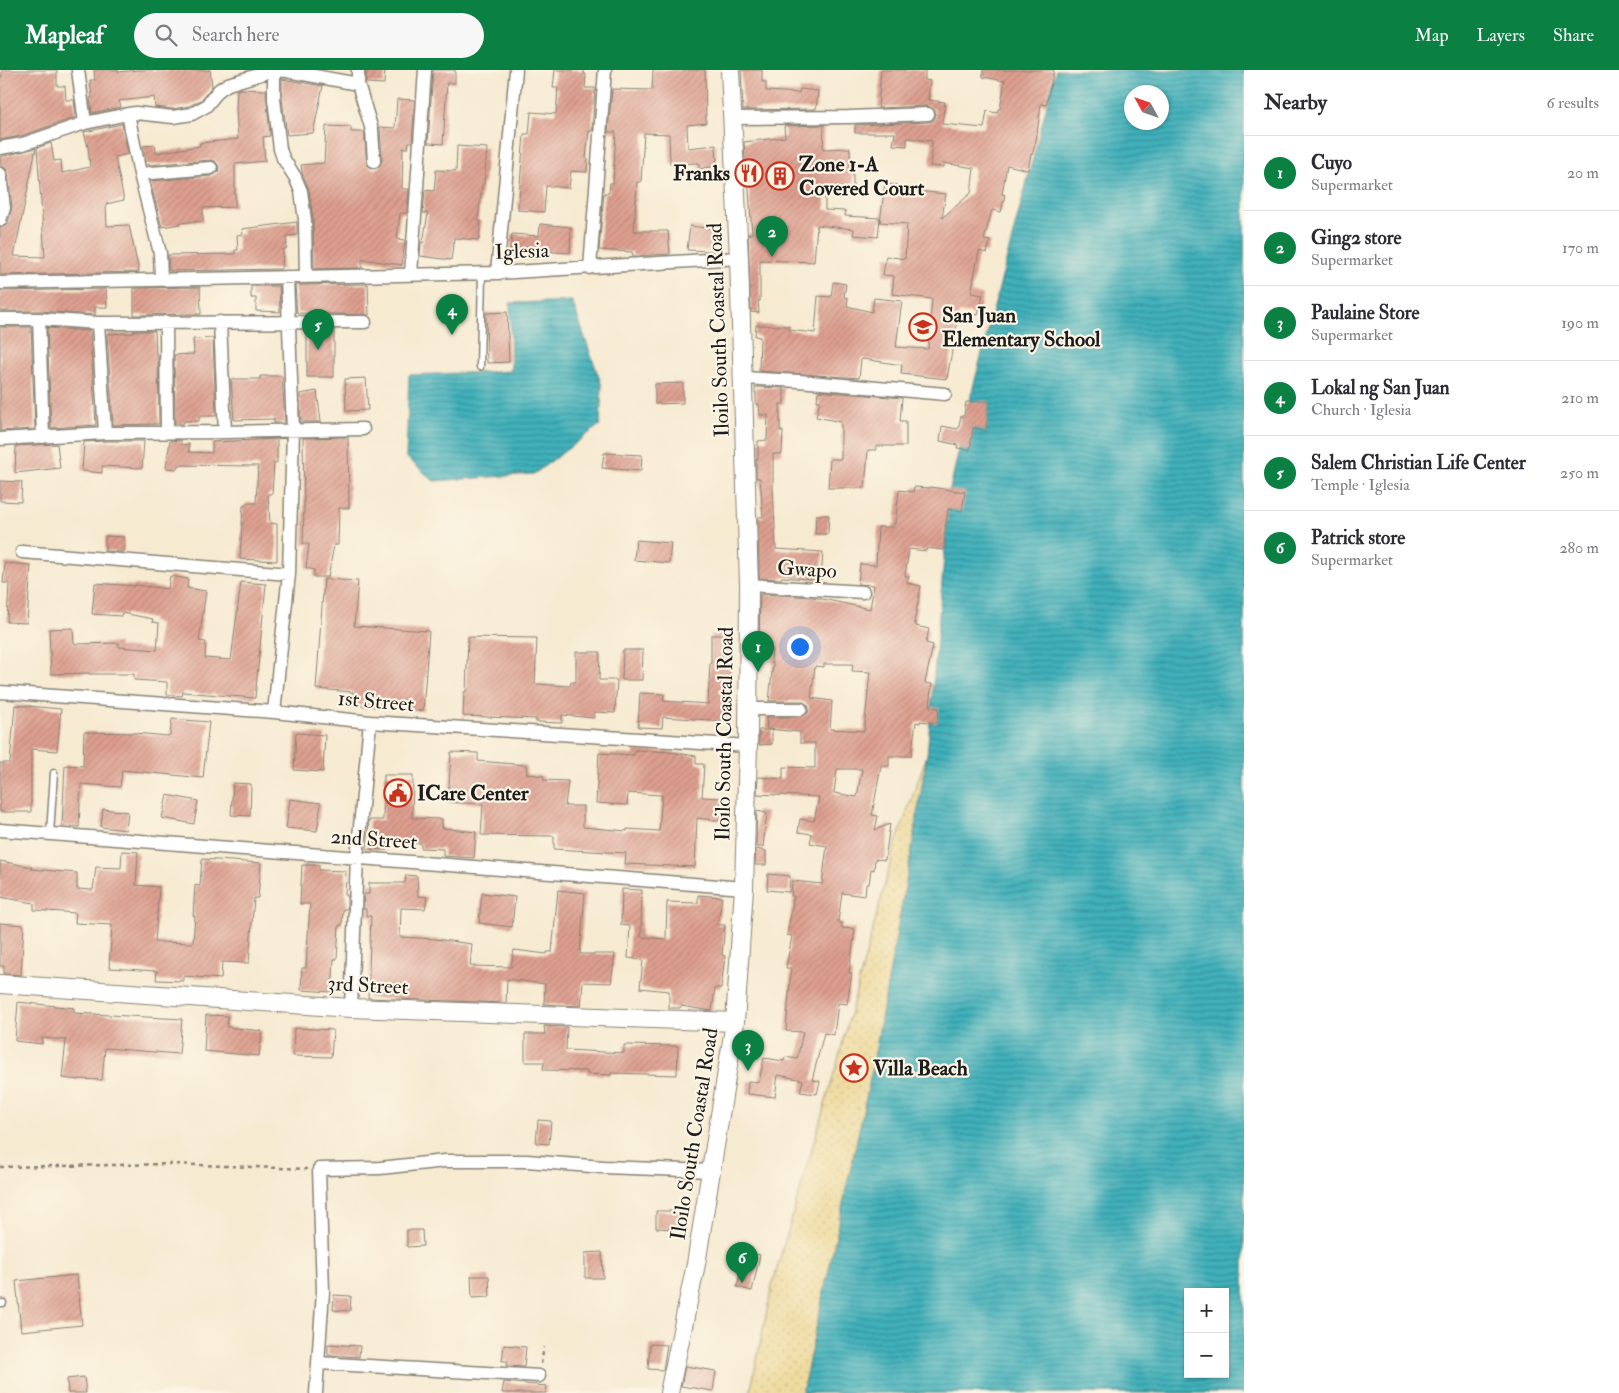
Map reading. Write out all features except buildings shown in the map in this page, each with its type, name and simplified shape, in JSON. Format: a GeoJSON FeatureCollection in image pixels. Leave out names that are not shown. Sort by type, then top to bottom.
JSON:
{"type":"FeatureCollection","features":[{"type":"Feature","properties":{"kind":"street"},"geometry":{"type":"LineString","coordinates":[[78,70],[85,123]]}},
{"type":"Feature","properties":{"kind":"street"},"geometry":{"type":"LineString","coordinates":[[0,148],[22,144],[85,123],[128,114],[136,113],[173,117],[192,114],[206,106],[219,90],[228,84],[274,70],[358,84]]}},
{"type":"Feature","properties":{"kind":"street"},"geometry":{"type":"LineString","coordinates":[[274,70],[274,98],[280,149],[301,191],[305,220],[306,277]]}},
{"type":"Feature","properties":{"kind":"street"},"geometry":{"type":"LineString","coordinates":[[358,70],[358,84],[372,130],[374,161]]}},
{"type":"Feature","properties":{"kind":"street"},"geometry":{"type":"LineString","coordinates":[[411,274],[425,70]]}},
{"type":"Feature","properties":{"kind":"street"},"geometry":{"type":"LineString","coordinates":[[497,273],[516,70]]}},
{"type":"Feature","properties":{"kind":"street"},"geometry":{"type":"LineString","coordinates":[[590,268],[605,70]]}},
{"type":"Feature","properties":{"kind":"street","name":"Iloilo South Coastal Road"},"geometry":{"type":"LineString","coordinates":[[669,1393],[696,1264],[735,1022],[744,888],[748,746],[749,585],[739,258],[730,70]]}},
{"type":"Feature","properties":{"kind":"street"},"geometry":{"type":"LineString","coordinates":[[128,114],[140,174],[160,253],[161,279]]}},
{"type":"Feature","properties":{"kind":"street"},"geometry":{"type":"LineString","coordinates":[[731,118],[928,114]]}},
{"type":"Feature","properties":{"kind":"street"},"geometry":{"type":"LineString","coordinates":[[140,174],[211,168]]}},
{"type":"Feature","properties":{"kind":"street"},"geometry":{"type":"LineString","coordinates":[[0,174],[4,208],[0,220]]}},
{"type":"Feature","properties":{"kind":"street","name":"Iglesia"},"geometry":{"type":"LineString","coordinates":[[0,283],[497,273],[739,258]]}},
{"type":"Feature","properties":{"kind":"street"},"geometry":{"type":"LineString","coordinates":[[274,712],[289,574],[293,430],[287,278]]}},
{"type":"Feature","properties":{"kind":"street"},"geometry":{"type":"LineString","coordinates":[[0,319],[39,319],[98,323],[365,322]]}},
{"type":"Feature","properties":{"kind":"street"},"geometry":{"type":"LineString","coordinates":[[39,319],[43,437]]}},
{"type":"Feature","properties":{"kind":"street"},"geometry":{"type":"LineString","coordinates":[[166,322],[167,432]]}},
{"type":"Feature","properties":{"kind":"street"},"geometry":{"type":"LineString","coordinates":[[220,322],[226,432]]}},
{"type":"Feature","properties":{"kind":"street"},"geometry":{"type":"LineString","coordinates":[[98,323],[105,432]]}},
{"type":"Feature","properties":{"kind":"street"},"geometry":{"type":"LineString","coordinates":[[743,378],[945,394]]}},
{"type":"Feature","properties":{"kind":"street"},"geometry":{"type":"LineString","coordinates":[[0,438],[105,432],[363,429]]}},
{"type":"Feature","properties":{"kind":"street"},"geometry":{"type":"LineString","coordinates":[[22,552],[289,574]]}},
{"type":"Feature","properties":{"kind":"street","name":"Gwapo"},"geometry":{"type":"LineString","coordinates":[[749,585],[863,592]]}},
{"type":"Feature","properties":{"kind":"street","name":"1st Street"},"geometry":{"type":"LineString","coordinates":[[0,692],[274,712],[370,722],[748,746]]}},
{"type":"Feature","properties":{"kind":"street"},"geometry":{"type":"LineString","coordinates":[[748,709],[801,709]]}},
{"type":"Feature","properties":{"kind":"street"},"geometry":{"type":"LineString","coordinates":[[351,1008],[357,858],[370,722]]}},
{"type":"Feature","properties":{"kind":"street","name":"2nd Street"},"geometry":{"type":"LineString","coordinates":[[0,830],[744,888]]}},
{"type":"Feature","properties":{"kind":"street","name":"3rd Street"},"geometry":{"type":"LineString","coordinates":[[0,984],[351,1008],[735,1022]]}},
{"type":"Feature","properties":{"kind":"street"},"geometry":{"type":"LineString","coordinates":[[316,1393],[323,1291],[319,1169],[380,1168],[444,1161],[527,1161],[712,1170]]}},
{"type":"Feature","properties":{"kind":"street"},"geometry":{"type":"LineString","coordinates":[[318,1363],[538,1376]]}},
{"type":"Feature","properties":{"kind":"lane"},"geometry":{"type":"LineString","coordinates":[[480,367],[482,273]]}},
{"type":"Feature","properties":{"kind":"lane"},"geometry":{"type":"LineString","coordinates":[[50,834],[54,773]]}},
{"type":"Feature","properties":{"kind":"path"},"geometry":{"type":"LineString","coordinates":[[0,1167],[172,1164],[319,1169]]}},
{"type":"Feature","properties":{"kind":"sand","name":"Villa Beach"},"geometry":{"type":"Polygon","coordinates":[[[927,755],[871,1075],[802,1393],[750,1393],[772,1286],[838,1060],[895,846],[927,755]]]}},
{"type":"Feature","properties":{"kind":"water"},"geometry":{"type":"Polygon","coordinates":[[[1056,70],[1244,70],[1244,1393],[802,1393],[871,1075],[911,854],[927,755],[950,489],[970,399],[1056,70]]]}},
{"type":"Feature","properties":{"kind":"water"},"geometry":{"type":"Polygon","coordinates":[[[572,301],[602,386],[600,425],[534,474],[434,481],[406,457],[409,375],[511,371],[510,303],[572,301]]]}},
{"type":"Feature","properties":{"kind":"place","name":"Franks"},"geometry":{"type":"Point","coordinates":[749,173]}},
{"type":"Feature","properties":{"kind":"place","name":"Zone 1-A Covered Court"},"geometry":{"type":"Point","coordinates":[780,176]}},
{"type":"Feature","properties":{"kind":"place","name":"Ging2 store"},"geometry":{"type":"Point","coordinates":[772,257]}},
{"type":"Feature","properties":{"kind":"place","name":"San Juan Elementary School"},"geometry":{"type":"Point","coordinates":[923,327]}},
{"type":"Feature","properties":{"kind":"place","name":"Lokal ng San Juan"},"geometry":{"type":"Point","coordinates":[452,335]}},
{"type":"Feature","properties":{"kind":"place","name":"Salem Christian Life Center"},"geometry":{"type":"Point","coordinates":[318,350]}},
{"type":"Feature","properties":{"kind":"place","name":"Cuyo"},"geometry":{"type":"Point","coordinates":[758,672]}},
{"type":"Feature","properties":{"kind":"place","name":"ICare Center"},"geometry":{"type":"Point","coordinates":[398,793]}},
{"type":"Feature","properties":{"kind":"place","name":"Villa Beach"},"geometry":{"type":"Point","coordinates":[854,1068]}},
{"type":"Feature","properties":{"kind":"place","name":"Paulaine Store"},"geometry":{"type":"Point","coordinates":[748,1071]}},
{"type":"Feature","properties":{"kind":"place","name":"Patrick store"},"geometry":{"type":"Point","coordinates":[742,1283]}}]}
